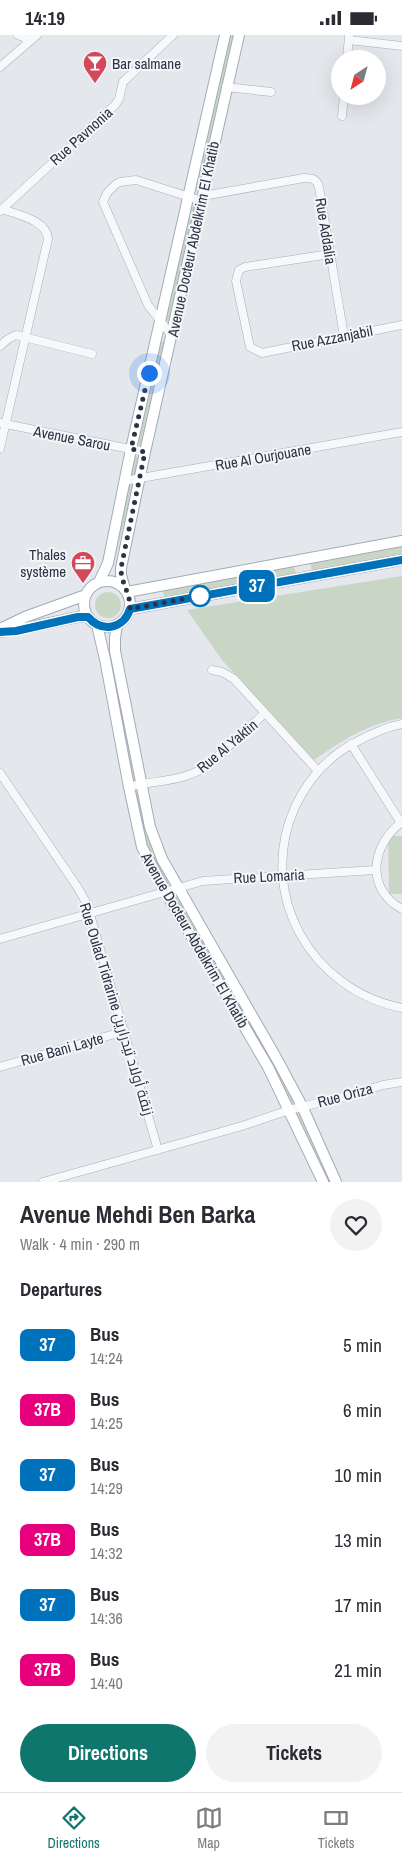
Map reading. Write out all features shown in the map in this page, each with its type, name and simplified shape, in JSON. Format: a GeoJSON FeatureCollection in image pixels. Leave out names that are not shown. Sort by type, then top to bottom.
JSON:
{"type":"FeatureCollection","features":[{"type":"Feature","properties":{"kind":"main road"},"geometry":{"type":"LineString","coordinates":[[99,583],[108,563],[131,449],[225,35]]}},
{"type":"Feature","properties":{"kind":"main road","name":"Avenue Docteur Abdelkrim El Khatib"},"geometry":{"type":"LineString","coordinates":[[126,591],[122,582],[121,568],[145,452],[239,35]]}},
{"type":"Feature","properties":{"kind":"main road"},"geometry":{"type":"LineString","coordinates":[[126,591],[402,541]]}},
{"type":"Feature","properties":{"kind":"main road"},"geometry":{"type":"LineString","coordinates":[[130,609],[402,560]]}},
{"type":"Feature","properties":{"kind":"main road"},"geometry":{"type":"LineString","coordinates":[[113,582],[126,591],[130,600],[130,609],[126,619],[111,627],[97,625],[88,617],[84,606],[86,595],[94,585],[113,582]]}},
{"type":"Feature","properties":{"kind":"main road"},"geometry":{"type":"LineString","coordinates":[[0,630],[19,620],[86,595]]}},
{"type":"Feature","properties":{"kind":"main road"},"geometry":{"type":"LineString","coordinates":[[0,630],[16,631],[78,617],[88,617]]}},
{"type":"Feature","properties":{"kind":"main road","name":"Avenue Docteur Abdelkrim El Khatib"},"geometry":{"type":"LineString","coordinates":[[97,625],[104,651],[142,847],[164,891],[242,1021],[289,1109],[322,1182]]}},
{"type":"Feature","properties":{"kind":"main road","name":"Avenue Docteur Abdelkrim El Khatib"},"geometry":{"type":"LineString","coordinates":[[117,625],[115,651],[155,844],[302,1106],[336,1182]]}},
{"type":"Feature","properties":{"kind":"street"},"geometry":{"type":"LineString","coordinates":[[18,35],[34,38]]}},
{"type":"Feature","properties":{"kind":"street","name":"Rue Pavnonia"},"geometry":{"type":"LineString","coordinates":[[1,210],[115,105],[119,99],[123,82],[173,35]]}},
{"type":"Feature","properties":{"kind":"street"},"geometry":{"type":"LineString","coordinates":[[348,50],[349,37],[402,46]]}},
{"type":"Feature","properties":{"kind":"street"},"geometry":{"type":"LineString","coordinates":[[0,67],[34,38]]}},
{"type":"Feature","properties":{"kind":"street"},"geometry":{"type":"LineString","coordinates":[[226,87],[271,92]]}},
{"type":"Feature","properties":{"kind":"street"},"geometry":{"type":"LineString","coordinates":[[342,116],[343,105]]}},
{"type":"Feature","properties":{"kind":"street","name":"Rue Addalia"},"geometry":{"type":"LineString","coordinates":[[202,198],[304,178],[315,179],[319,187],[344,336]]}},
{"type":"Feature","properties":{"kind":"street"},"geometry":{"type":"LineString","coordinates":[[172,336],[148,305],[103,202],[107,193],[116,184],[136,180],[188,198],[202,198]]}},
{"type":"Feature","properties":{"kind":"street"},"geometry":{"type":"LineString","coordinates":[[0,448],[3,424],[48,234],[45,228],[38,222],[1,210]]}},
{"type":"Feature","properties":{"kind":"street","name":"Rue Azzanjabil"},"geometry":{"type":"LineString","coordinates":[[330,254],[245,267],[237,273],[236,281],[248,345],[255,351],[262,353],[402,325]]}},
{"type":"Feature","properties":{"kind":"street"},"geometry":{"type":"LineString","coordinates":[[0,346],[16,335],[92,354]]}},
{"type":"Feature","properties":{"kind":"street","name":"Avenue Sarou"},"geometry":{"type":"LineString","coordinates":[[3,424],[145,452]]}},
{"type":"Feature","properties":{"kind":"street","name":"Rue Al Ourjouane"},"geometry":{"type":"LineString","coordinates":[[124,481],[139,480],[402,431]]}},
{"type":"Feature","properties":{"kind":"street","name":"Rue Al Yaktin"},"geometry":{"type":"LineString","coordinates":[[212,670],[222,672],[234,679],[318,771]]}},
{"type":"Feature","properties":{"kind":"street","name":"Rue Al Yaktin"},"geometry":{"type":"LineString","coordinates":[[129,787],[188,777],[199,772],[265,713]]}},
{"type":"Feature","properties":{"kind":"street"},"geometry":{"type":"LineString","coordinates":[[402,724],[376,732],[351,744],[332,757],[318,771],[304,790],[289,823],[284,848],[282,876],[288,907],[294,924],[319,961],[330,972],[364,996],[378,1002],[402,1008]]}},
{"type":"Feature","properties":{"kind":"street"},"geometry":{"type":"LineString","coordinates":[[351,744],[402,823],[384,841],[378,855],[375,870],[386,894],[402,909]]}},
{"type":"Feature","properties":{"kind":"street","name":"Rue Oulad Tidrarine زنقة أولاد تيدرارين"},"geometry":{"type":"LineString","coordinates":[[0,773],[78,888],[90,913],[158,1150]]}},
{"type":"Feature","properties":{"kind":"street","name":"Rue Lomaria"},"geometry":{"type":"LineString","coordinates":[[0,939],[178,887],[211,880],[375,870]]}},
{"type":"Feature","properties":{"kind":"street","name":"Rue Bani Layte"},"geometry":{"type":"LineString","coordinates":[[0,1067],[125,1031]]}},
{"type":"Feature","properties":{"kind":"street","name":"Rue Oriza"},"geometry":{"type":"LineString","coordinates":[[43,1182],[242,1126],[289,1109],[402,1082]]}},
{"type":"Feature","properties":{"kind":"green space"},"geometry":{"type":"Polygon","coordinates":[[[229,35],[234,35],[199,189],[196,190],[195,189],[229,35]]]}},
{"type":"Feature","properties":{"kind":"green space"},"geometry":{"type":"Polygon","coordinates":[[[194,202],[196,203],[170,321],[168,322],[166,320],[194,202]]]}},
{"type":"Feature","properties":{"kind":"green space"},"geometry":{"type":"Polygon","coordinates":[[[163,341],[165,343],[142,445],[140,446],[138,444],[163,341]]]}},
{"type":"Feature","properties":{"kind":"green space"},"geometry":{"type":"Polygon","coordinates":[[[137,456],[139,459],[116,556],[123,515],[137,456]]]}},
{"type":"Feature","properties":{"kind":"green space"},"geometry":{"type":"Polygon","coordinates":[[[402,546],[402,555],[312,571],[310,562],[402,546]]]}},
{"type":"Feature","properties":{"kind":"green space"},"geometry":{"type":"Polygon","coordinates":[[[294,566],[296,574],[164,598],[163,590],[294,566]]]}},
{"type":"Feature","properties":{"kind":"green space"},"geometry":{"type":"Polygon","coordinates":[[[402,576],[402,718],[366,729],[314,760],[222,660],[187,610],[402,576]]]}},
{"type":"Feature","properties":{"kind":"green space"},"geometry":{"type":"Polygon","coordinates":[[[108,592],[117,596],[121,605],[117,614],[108,618],[99,614],[95,605],[99,596],[108,592]]]}},
{"type":"Feature","properties":{"kind":"green space"},"geometry":{"type":"Polygon","coordinates":[[[109,660],[112,660],[135,781],[133,781],[109,660]]]}},
{"type":"Feature","properties":{"kind":"green space"},"geometry":{"type":"Polygon","coordinates":[[[135,789],[137,789],[154,848],[169,882],[167,885],[146,844],[135,789]]]}},
{"type":"Feature","properties":{"kind":"green space"},"geometry":{"type":"Polygon","coordinates":[[[388,836],[402,836],[402,894],[389,894],[388,836]]]}},
{"type":"Feature","properties":{"kind":"green space"},"geometry":{"type":"Polygon","coordinates":[[[173,893],[176,894],[281,1074],[294,1102],[293,1104],[290,1103],[173,893]]]}},
{"type":"Feature","properties":{"kind":"green space"},"geometry":{"type":"Polygon","coordinates":[[[297,1113],[300,1114],[332,1182],[327,1182],[296,1115],[297,1113]]]}},
{"type":"Feature","properties":{"kind":"bus line","name":"37"},"geometry":{"type":"LineString","coordinates":[[0,632],[16,631],[78,617],[88,617],[97,625],[111,627],[122,623],[129,614],[130,609],[402,560]]}},
{"type":"Feature","properties":{"kind":"place","name":"Bar salmane"},"geometry":{"type":"Point","coordinates":[95,84]}},
{"type":"Feature","properties":{"kind":"place","name":"Thales système"},"geometry":{"type":"Point","coordinates":[83,584]}},
{"type":"Feature","properties":{"kind":"route"},"geometry":{"type":"LineString","coordinates":[[149,373],[131,449],[145,452],[121,568],[122,582],[129,596],[130,609],[200,596]]}}]}
